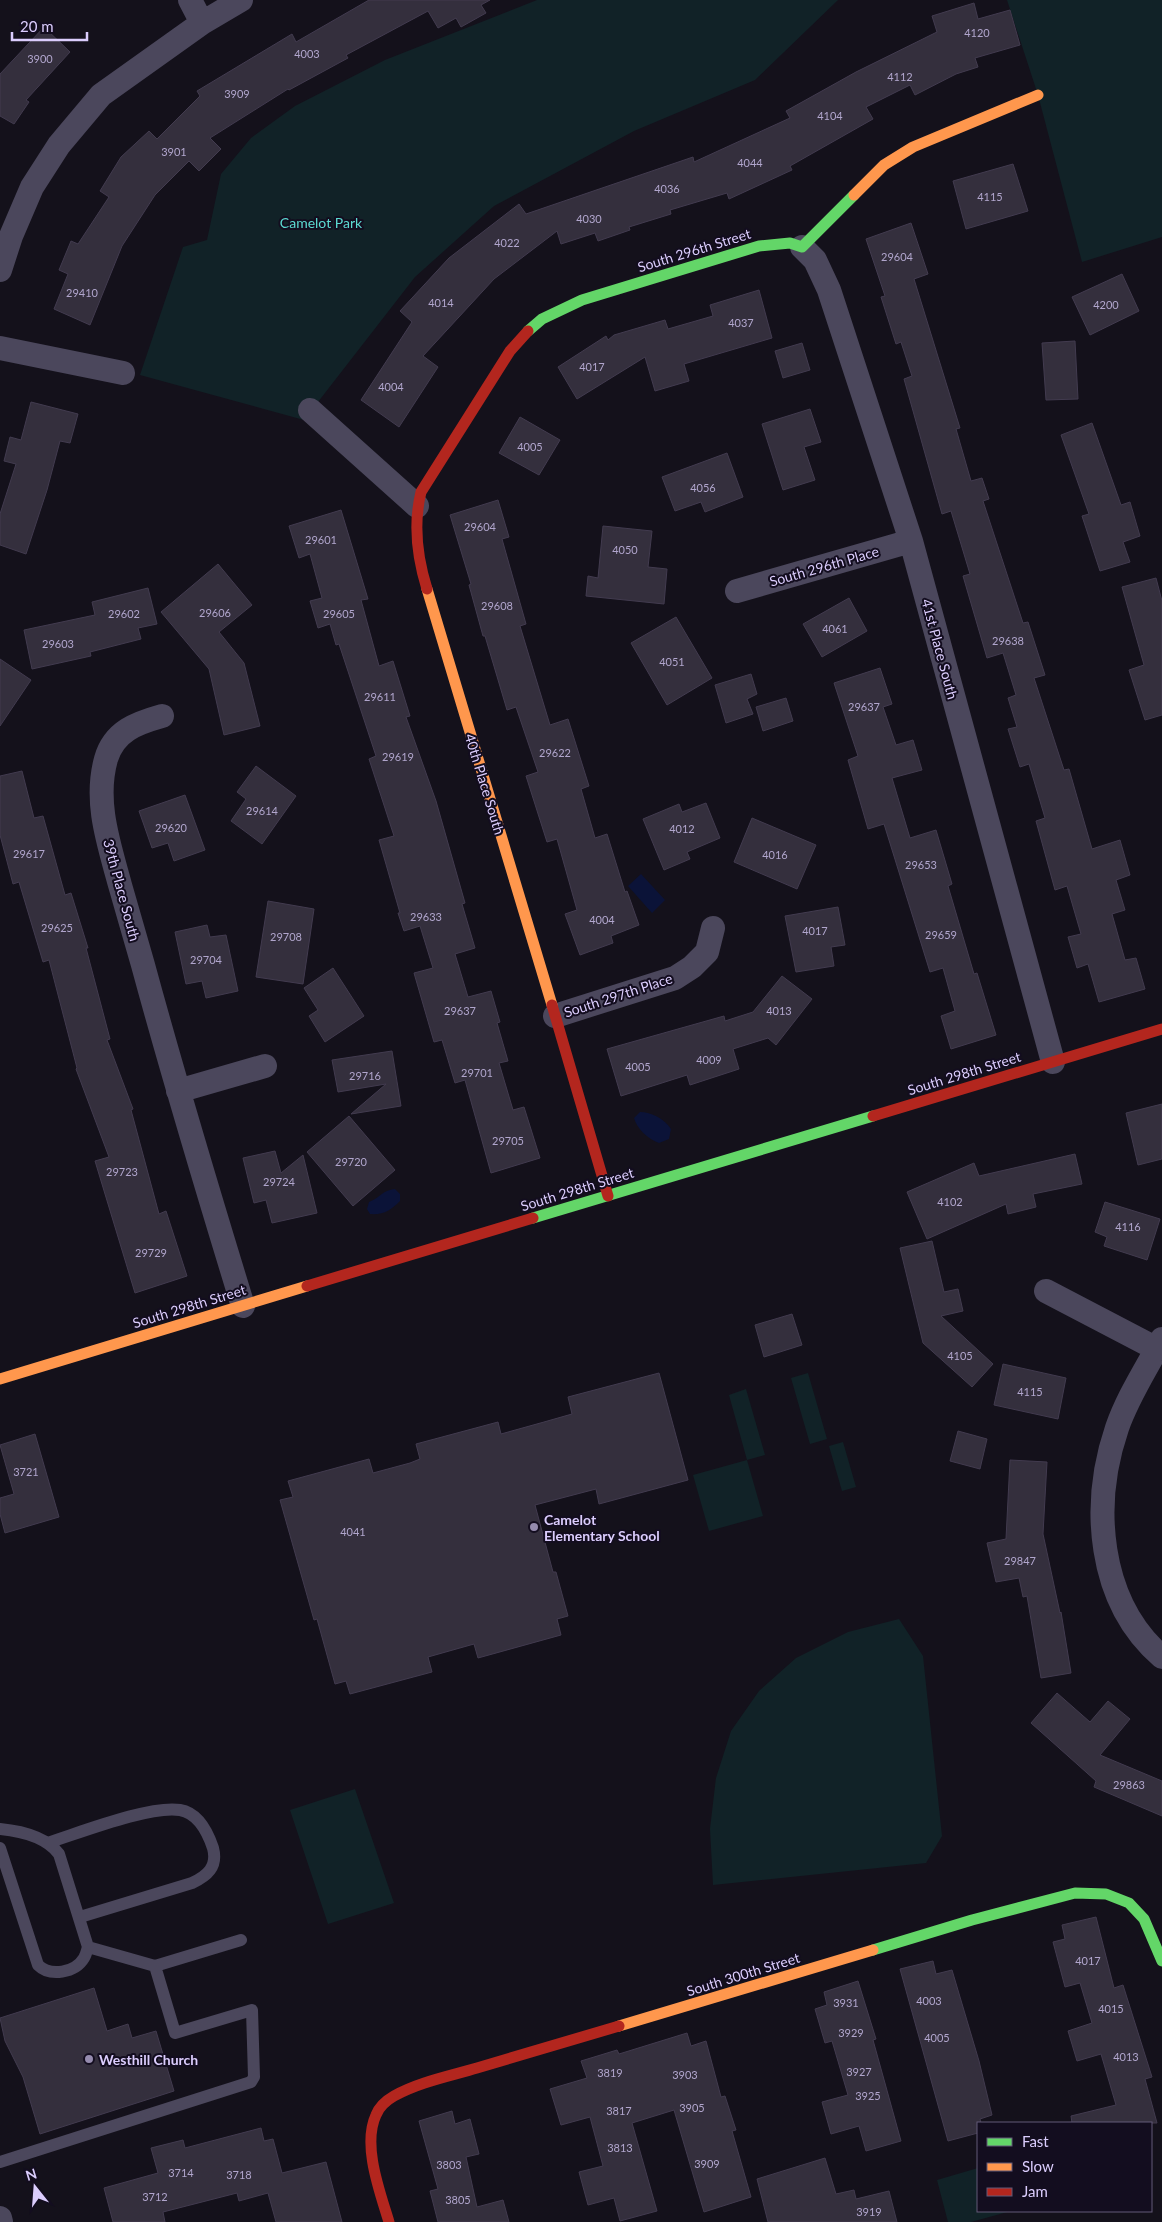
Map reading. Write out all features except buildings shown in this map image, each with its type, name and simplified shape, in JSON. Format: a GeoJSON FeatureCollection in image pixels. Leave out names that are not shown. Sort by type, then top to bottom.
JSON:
{"type":"FeatureCollection","features":[{"type":"Feature","properties":{"kind":"street"},"geometry":{"type":"LineString","coordinates":[[190,0],[202,24]]}},
{"type":"Feature","properties":{"kind":"street"},"geometry":{"type":"LineString","coordinates":[[0,270],[11,236],[32,187],[58,145],[101,95],[202,24],[241,0]]}},
{"type":"Feature","properties":{"kind":"street"},"geometry":{"type":"LineString","coordinates":[[802,247],[884,165],[913,147],[1038,96]]}},
{"type":"Feature","properties":{"kind":"street","name":"South 296th Street"},"geometry":{"type":"LineString","coordinates":[[416,506],[427,481],[510,351],[524,334],[542,319],[582,300],[759,246],[790,243],[802,247]]}},
{"type":"Feature","properties":{"kind":"street","name":"41st Place South"},"geometry":{"type":"LineString","coordinates":[[802,247],[815,260],[830,290],[911,541],[1053,1062]]}},
{"type":"Feature","properties":{"kind":"street"},"geometry":{"type":"LineString","coordinates":[[0,348],[123,373]]}},
{"type":"Feature","properties":{"kind":"street"},"geometry":{"type":"LineString","coordinates":[[310,410],[416,506]]}},
{"type":"Feature","properties":{"kind":"street","name":"40th Place South"},"geometry":{"type":"LineString","coordinates":[[416,506],[416,542],[427,592],[556,1016],[608,1196]]}},
{"type":"Feature","properties":{"kind":"street","name":"South 296th Place"},"geometry":{"type":"LineString","coordinates":[[738,591],[911,541]]}},
{"type":"Feature","properties":{"kind":"street","name":"39th Place South"},"geometry":{"type":"LineString","coordinates":[[162,716],[131,727],[121,733],[112,744],[106,757],[101,790],[106,830],[178,1091],[243,1306]]}},
{"type":"Feature","properties":{"kind":"street","name":"South 297th Place"},"geometry":{"type":"LineString","coordinates":[[556,1016],[675,978],[692,967],[707,952],[713,928]]}},
{"type":"Feature","properties":{"kind":"street","name":"South 298th Street"},"geometry":{"type":"LineString","coordinates":[[0,1379],[1162,1029]]}},
{"type":"Feature","properties":{"kind":"street"},"geometry":{"type":"LineString","coordinates":[[178,1091],[265,1066]]}},
{"type":"Feature","properties":{"kind":"street"},"geometry":{"type":"LineString","coordinates":[[1046,1291],[1159,1344],[1135,1388],[1112,1443],[1104,1483],[1102,1524],[1104,1546],[1121,1601],[1137,1629],[1151,1648],[1162,1657]]}},
{"type":"Feature","properties":{"kind":"street","name":"South 300th Street"},"geometry":{"type":"LineString","coordinates":[[389,2222],[371,2151],[372,2126],[381,2105],[388,2100],[433,2081],[972,1920],[1076,1893],[1106,1894],[1120,1898],[1137,1910],[1150,1930],[1162,1961]]}},
{"type":"Feature","properties":{"kind":"street"},"geometry":{"type":"LineString","coordinates":[[0,2218],[2,2222]]}},
{"type":"Feature","properties":{"kind":"lane"},"geometry":{"type":"LineString","coordinates":[[47,1843],[160,1810],[181,1810],[192,1815],[207,1832],[215,1860],[205,1877],[192,1883],[80,1917]]}},
{"type":"Feature","properties":{"kind":"lane"},"geometry":{"type":"LineString","coordinates":[[0,1830],[13,1830],[47,1843],[59,1854],[88,1947],[84,1959],[75,1967],[63,1972],[51,1972],[38,1965],[0,1848]]}},
{"type":"Feature","properties":{"kind":"lane"},"geometry":{"type":"LineString","coordinates":[[88,1947],[155,1966],[241,1940]]}},
{"type":"Feature","properties":{"kind":"lane"},"geometry":{"type":"LineString","coordinates":[[0,2162],[251,2082],[254,2078],[252,2010],[175,2033],[155,1966]]}},
{"type":"Feature","properties":{"kind":"green space","name":"Camelot Park"},"geometry":{"type":"Polygon","coordinates":[[[537,0],[838,0],[755,80],[634,131],[494,206],[415,277],[304,420],[140,375],[183,247],[207,240],[221,174],[251,138],[295,106],[385,60],[537,0]]]}},
{"type":"Feature","properties":{"kind":"green space"},"geometry":{"type":"Polygon","coordinates":[[[1007,0],[1162,0],[1162,237],[1082,262],[1038,95],[1007,0]]]}},
{"type":"Feature","properties":{"kind":"green space"},"geometry":{"type":"Polygon","coordinates":[[[808,1373],[827,1439],[810,1444],[791,1378],[808,1373]]]}},
{"type":"Feature","properties":{"kind":"green space"},"geometry":{"type":"Polygon","coordinates":[[[746,1389],[765,1455],[747,1460],[729,1395],[746,1389]]]}},
{"type":"Feature","properties":{"kind":"green space"},"geometry":{"type":"Polygon","coordinates":[[[843,1442],[856,1487],[842,1491],[829,1446],[843,1442]]]}},
{"type":"Feature","properties":{"kind":"green space"},"geometry":{"type":"Polygon","coordinates":[[[747,1460],[763,1516],[709,1531],[693,1475],[747,1460]]]}},
{"type":"Feature","properties":{"kind":"green space"},"geometry":{"type":"Polygon","coordinates":[[[899,1619],[923,1656],[942,1836],[926,1863],[713,1885],[710,1829],[716,1778],[731,1731],[759,1691],[796,1658],[848,1632],[899,1619]]]}},
{"type":"Feature","properties":{"kind":"green space"},"geometry":{"type":"Polygon","coordinates":[[[355,1789],[394,1903],[328,1924],[290,1810],[355,1789]]]}},
{"type":"Feature","properties":{"kind":"green space"},"geometry":{"type":"Polygon","coordinates":[[[977,2168],[977,2212],[1007,2212],[971,2222],[948,2222],[937,2180],[977,2168]]]}},
{"type":"Feature","properties":{"kind":"water"},"geometry":{"type":"Polygon","coordinates":[[[641,874],[665,900],[652,913],[628,886],[641,874]]]}},
{"type":"Feature","properties":{"kind":"water"},"geometry":{"type":"Polygon","coordinates":[[[640,1112],[653,1115],[665,1122],[671,1129],[669,1139],[659,1143],[644,1133],[634,1118],[640,1112]]]}},
{"type":"Feature","properties":{"kind":"water"},"geometry":{"type":"Polygon","coordinates":[[[395,1189],[400,1194],[400,1201],[387,1211],[379,1214],[370,1214],[367,1209],[369,1202],[387,1191],[395,1189]]]}},
{"type":"Feature","properties":{"kind":"traffic: fast"},"geometry":{"type":"LineString","coordinates":[[528,331],[542,319],[582,300],[759,246],[790,243],[802,247],[854,195]]}},
{"type":"Feature","properties":{"kind":"traffic: fast"},"geometry":{"type":"LineString","coordinates":[[533,1218],[873,1116]]}},
{"type":"Feature","properties":{"kind":"traffic: fast"},"geometry":{"type":"LineString","coordinates":[[873,1950],[972,1920],[1075,1893],[1106,1894],[1129,1903],[1144,1919],[1162,1961]]}},
{"type":"Feature","properties":{"kind":"traffic: slow"},"geometry":{"type":"LineString","coordinates":[[854,195],[884,165],[913,147],[1038,95]]}},
{"type":"Feature","properties":{"kind":"traffic: slow"},"geometry":{"type":"LineString","coordinates":[[427,589],[552,1005]]}},
{"type":"Feature","properties":{"kind":"traffic: slow"},"geometry":{"type":"LineString","coordinates":[[0,1379],[307,1286]]}},
{"type":"Feature","properties":{"kind":"traffic: slow"},"geometry":{"type":"LineString","coordinates":[[619,2026],[873,1950]]}},
{"type":"Feature","properties":{"kind":"traffic: jam"},"geometry":{"type":"LineString","coordinates":[[427,589],[417,541],[417,517],[421,492],[510,351],[528,331]]}},
{"type":"Feature","properties":{"kind":"traffic: jam"},"geometry":{"type":"LineString","coordinates":[[552,1005],[608,1196]]}},
{"type":"Feature","properties":{"kind":"traffic: jam"},"geometry":{"type":"LineString","coordinates":[[873,1116],[1162,1029]]}},
{"type":"Feature","properties":{"kind":"traffic: jam"},"geometry":{"type":"LineString","coordinates":[[307,1286],[533,1218]]}},
{"type":"Feature","properties":{"kind":"traffic: jam"},"geometry":{"type":"LineString","coordinates":[[389,2222],[377,2183],[371,2140],[372,2127],[376,2115],[386,2102],[394,2096],[424,2083],[619,2026]]}},
{"type":"Feature","properties":{"kind":"place","name":"Camelot Elementary School"},"geometry":{"type":"Point","coordinates":[534,1527]}},
{"type":"Feature","properties":{"kind":"place","name":"Westhill Church"},"geometry":{"type":"Point","coordinates":[89,2059]}}]}
